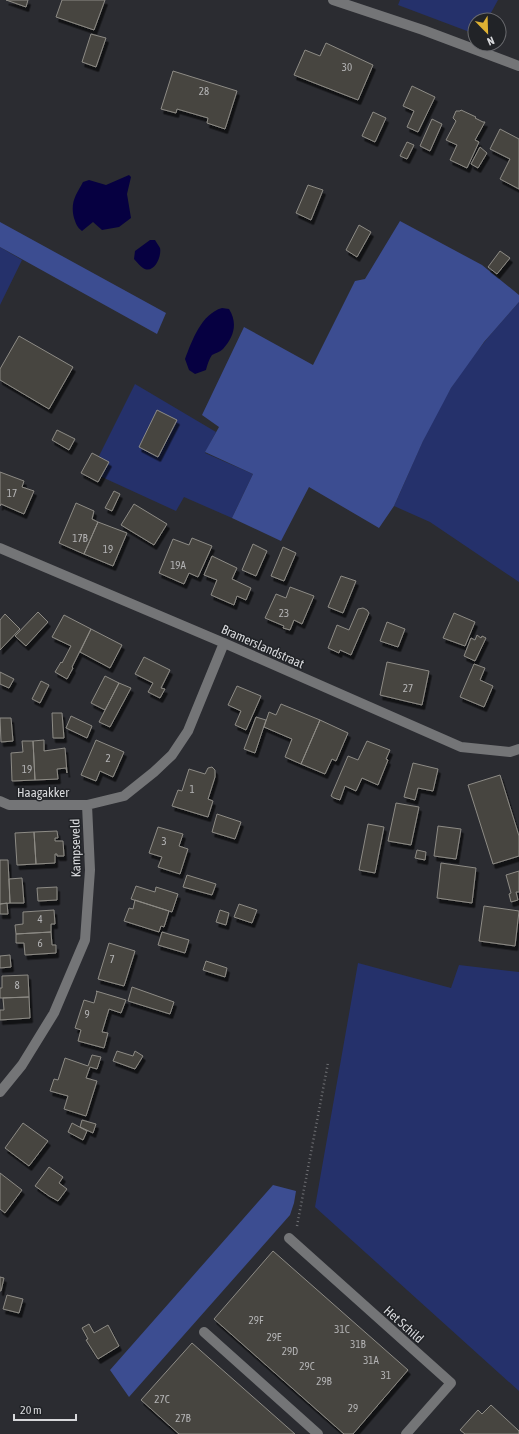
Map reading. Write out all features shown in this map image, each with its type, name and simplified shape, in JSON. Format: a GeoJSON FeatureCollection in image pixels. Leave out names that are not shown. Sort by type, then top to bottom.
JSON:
{"type":"FeatureCollection","features":[{"type":"Feature","properties":{"kind":"street"},"geometry":{"type":"LineString","coordinates":[[333,0],[423,30],[519,66]]}},
{"type":"Feature","properties":{"kind":"street","name":"Bramerslandstraat"},"geometry":{"type":"LineString","coordinates":[[0,548],[224,642],[461,747],[510,752],[519,749]]}},
{"type":"Feature","properties":{"kind":"street","name":"Kampseveld"},"geometry":{"type":"LineString","coordinates":[[0,1092],[22,1065],[54,1013],[85,940],[90,870],[87,806],[124,796],[154,772],[172,755],[188,731],[224,642]]}},
{"type":"Feature","properties":{"kind":"street","name":"Haagakker"},"geometry":{"type":"LineString","coordinates":[[0,801],[9,805],[87,806]]}},
{"type":"Feature","properties":{"kind":"street","name":"Het Schild"},"geometry":{"type":"LineString","coordinates":[[291,1241],[451,1383],[406,1434]]}},
{"type":"Feature","properties":{"kind":"street"},"geometry":{"type":"LineString","coordinates":[[204,1332],[318,1434]]}},
{"type":"Feature","properties":{"kind":"path"},"geometry":{"type":"LineString","coordinates":[[291,1241],[328,1063]]}},
{"type":"Feature","properties":{"kind":"shaded area"},"geometry":{"type":"Polygon","coordinates":[[[400,0],[498,0],[491,12],[467,12],[467,31],[398,5],[400,0]]]}},
{"type":"Feature","properties":{"kind":"shaded area"},"geometry":{"type":"Polygon","coordinates":[[[129,175],[131,177],[127,194],[131,218],[119,227],[102,230],[93,222],[82,231],[80,230],[75,220],[73,203],[83,182],[89,180],[106,185],[129,175]]]}},
{"type":"Feature","properties":{"kind":"shaded area"},"geometry":{"type":"Polygon","coordinates":[[[400,221],[482,265],[519,295],[519,302],[484,342],[451,388],[423,441],[394,506],[379,528],[309,487],[281,541],[232,518],[253,474],[205,452],[219,427],[202,415],[244,327],[313,365],[355,281],[365,279],[400,221]]]}},
{"type":"Feature","properties":{"kind":"shaded area"},"geometry":{"type":"Polygon","coordinates":[[[0,222],[166,313],[157,334],[0,247],[0,222]]]}},
{"type":"Feature","properties":{"kind":"shaded area"},"geometry":{"type":"Polygon","coordinates":[[[150,240],[155,240],[160,248],[160,255],[154,267],[147,269],[142,267],[134,259],[135,251],[150,240]]]}},
{"type":"Feature","properties":{"kind":"shaded area"},"geometry":{"type":"Polygon","coordinates":[[[0,247],[22,260],[0,305],[0,247]]]}},
{"type":"Feature","properties":{"kind":"shaded area"},"geometry":{"type":"Polygon","coordinates":[[[519,302],[519,582],[430,522],[394,506],[428,431],[451,388],[475,354],[519,302]]]}},
{"type":"Feature","properties":{"kind":"shaded area"},"geometry":{"type":"Polygon","coordinates":[[[222,308],[229,309],[232,314],[234,330],[230,340],[223,349],[212,355],[206,370],[195,374],[189,370],[185,359],[191,344],[198,329],[208,316],[222,308]]]}},
{"type":"Feature","properties":{"kind":"shaded area"},"geometry":{"type":"Polygon","coordinates":[[[135,384],[216,432],[205,453],[253,474],[232,518],[184,497],[176,511],[91,472],[135,384]]]}},
{"type":"Feature","properties":{"kind":"shaded area"},"geometry":{"type":"Polygon","coordinates":[[[358,963],[451,988],[459,965],[519,972],[519,1391],[315,1207],[358,963]]]}},
{"type":"Feature","properties":{"kind":"shaded area"},"geometry":{"type":"Polygon","coordinates":[[[273,1185],[296,1191],[290,1215],[129,1397],[110,1370],[273,1185]]]}},
{"type":"Feature","properties":{"kind":"building"},"geometry":{"type":"Polygon","coordinates":[[[6,0],[28,0],[26,7],[6,0]]]}},
{"type":"Feature","properties":{"kind":"building"},"geometry":{"type":"Polygon","coordinates":[[[62,0],[105,0],[94,30],[56,17],[62,0]]]}},
{"type":"Feature","properties":{"kind":"building"},"geometry":{"type":"Polygon","coordinates":[[[91,34],[106,38],[96,67],[82,62],[91,34]]]}},
{"type":"Feature","properties":{"kind":"building"},"geometry":{"type":"Polygon","coordinates":[[[326,43],[373,65],[358,100],[294,75],[305,50],[320,56],[326,43]]]}},
{"type":"Feature","properties":{"kind":"building"},"geometry":{"type":"Polygon","coordinates":[[[173,71],[237,91],[225,129],[207,123],[208,118],[177,109],[176,113],[161,109],[173,71]]]}},
{"type":"Feature","properties":{"kind":"building"},"geometry":{"type":"Polygon","coordinates":[[[412,86],[435,97],[418,132],[407,127],[414,111],[403,106],[412,86]]]}},
{"type":"Feature","properties":{"kind":"building"},"geometry":{"type":"Polygon","coordinates":[[[461,110],[485,122],[475,140],[479,142],[467,168],[450,160],[457,145],[446,140],[456,121],[453,118],[456,111],[461,110]]]}},
{"type":"Feature","properties":{"kind":"building"},"geometry":{"type":"Polygon","coordinates":[[[373,112],[386,118],[375,142],[362,136],[373,112]]]}},
{"type":"Feature","properties":{"kind":"building"},"geometry":{"type":"Polygon","coordinates":[[[432,119],[442,124],[430,151],[420,146],[432,119]]]}},
{"type":"Feature","properties":{"kind":"building"},"geometry":{"type":"Polygon","coordinates":[[[500,129],[519,139],[519,189],[500,179],[510,159],[490,149],[500,129]]]}},
{"type":"Feature","properties":{"kind":"building"},"geometry":{"type":"Polygon","coordinates":[[[407,142],[414,145],[407,159],[400,156],[407,142]]]}},
{"type":"Feature","properties":{"kind":"building"},"geometry":{"type":"Polygon","coordinates":[[[480,147],[487,153],[478,168],[471,164],[480,147]]]}},
{"type":"Feature","properties":{"kind":"building"},"geometry":{"type":"Polygon","coordinates":[[[308,185],[323,190],[311,220],[296,213],[308,185]]]}},
{"type":"Feature","properties":{"kind":"building"},"geometry":{"type":"Polygon","coordinates":[[[359,225],[371,232],[357,257],[346,250],[359,225]]]}},
{"type":"Feature","properties":{"kind":"building"},"geometry":{"type":"Polygon","coordinates":[[[500,251],[510,258],[497,274],[488,267],[500,251]]]}},
{"type":"Feature","properties":{"kind":"building"},"geometry":{"type":"Polygon","coordinates":[[[19,336],[73,367],[49,409],[0,380],[0,369],[19,336]]]}},
{"type":"Feature","properties":{"kind":"building"},"geometry":{"type":"Polygon","coordinates":[[[157,410],[177,420],[158,457],[139,447],[157,410]]]}},
{"type":"Feature","properties":{"kind":"building"},"geometry":{"type":"Polygon","coordinates":[[[57,430],[75,439],[69,450],[52,440],[57,430]]]}},
{"type":"Feature","properties":{"kind":"building"},"geometry":{"type":"Polygon","coordinates":[[[92,453],[109,462],[98,482],[81,473],[92,453]]]}},
{"type":"Feature","properties":{"kind":"building"},"geometry":{"type":"Polygon","coordinates":[[[0,472],[24,481],[22,487],[34,491],[24,514],[1,504],[0,506],[0,472]]]}},
{"type":"Feature","properties":{"kind":"building"},"geometry":{"type":"Polygon","coordinates":[[[114,491],[120,494],[112,511],[105,508],[114,491]]]}},
{"type":"Feature","properties":{"kind":"building"},"geometry":{"type":"Polygon","coordinates":[[[76,503],[94,511],[92,519],[98,522],[84,554],[59,543],[76,503]]]}},
{"type":"Feature","properties":{"kind":"building"},"geometry":{"type":"Polygon","coordinates":[[[134,504],[167,524],[154,545],[121,525],[134,504]]]}},
{"type":"Feature","properties":{"kind":"building"},"geometry":{"type":"Polygon","coordinates":[[[98,522],[127,533],[113,566],[84,554],[98,522]]]}},
{"type":"Feature","properties":{"kind":"building"},"geometry":{"type":"Polygon","coordinates":[[[192,538],[212,546],[198,577],[189,573],[184,584],[159,573],[173,539],[189,545],[192,538]]]}},
{"type":"Feature","properties":{"kind":"building"},"geometry":{"type":"Polygon","coordinates":[[[253,544],[267,551],[256,576],[242,570],[253,544]]]}},
{"type":"Feature","properties":{"kind":"building"},"geometry":{"type":"Polygon","coordinates":[[[283,547],[296,553],[284,581],[271,576],[283,547]]]}},
{"type":"Feature","properties":{"kind":"building"},"geometry":{"type":"Polygon","coordinates":[[[212,556],[237,568],[232,579],[251,588],[246,600],[237,596],[234,605],[211,595],[217,580],[204,575],[212,556]]]}},
{"type":"Feature","properties":{"kind":"building"},"geometry":{"type":"Polygon","coordinates":[[[341,576],[356,581],[343,613],[328,607],[341,576]]]}},
{"type":"Feature","properties":{"kind":"building"},"geometry":{"type":"Polygon","coordinates":[[[290,587],[314,596],[302,624],[294,620],[290,630],[283,628],[284,626],[265,618],[276,594],[286,598],[290,587]]]}},
{"type":"Feature","properties":{"kind":"building"},"geometry":{"type":"Polygon","coordinates":[[[363,608],[369,613],[351,655],[340,650],[339,653],[328,648],[337,625],[349,630],[358,609],[363,608]]]}},
{"type":"Feature","properties":{"kind":"building"},"geometry":{"type":"Polygon","coordinates":[[[38,612],[48,622],[26,646],[15,636],[38,612]]]}},
{"type":"Feature","properties":{"kind":"building"},"geometry":{"type":"Polygon","coordinates":[[[454,613],[475,622],[465,646],[443,638],[454,613]]]}},
{"type":"Feature","properties":{"kind":"building"},"geometry":{"type":"Polygon","coordinates":[[[5,614],[20,629],[0,650],[0,620],[5,614]]]}},
{"type":"Feature","properties":{"kind":"building"},"geometry":{"type":"Polygon","coordinates":[[[64,615],[91,629],[67,679],[55,672],[61,662],[62,663],[71,646],[52,637],[64,615]]]}},
{"type":"Feature","properties":{"kind":"building"},"geometry":{"type":"Polygon","coordinates":[[[387,622],[405,629],[398,647],[380,641],[387,622]]]}},
{"type":"Feature","properties":{"kind":"building"},"geometry":{"type":"Polygon","coordinates":[[[91,629],[122,645],[110,668],[80,652],[91,629]]]}},
{"type":"Feature","properties":{"kind":"building"},"geometry":{"type":"Polygon","coordinates":[[[477,635],[481,638],[482,636],[486,638],[475,661],[464,656],[471,638],[475,640],[477,635]]]}},
{"type":"Feature","properties":{"kind":"building"},"geometry":{"type":"Polygon","coordinates":[[[144,657],[170,670],[161,688],[165,689],[160,698],[148,692],[153,683],[135,674],[144,657]]]}},
{"type":"Feature","properties":{"kind":"building"},"geometry":{"type":"Polygon","coordinates":[[[387,662],[429,671],[422,705],[380,695],[387,662]]]}},
{"type":"Feature","properties":{"kind":"building"},"geometry":{"type":"Polygon","coordinates":[[[474,664],[485,668],[480,680],[493,686],[484,707],[460,697],[474,664]]]}},
{"type":"Feature","properties":{"kind":"building"},"geometry":{"type":"Polygon","coordinates":[[[0,672],[14,679],[9,688],[0,684],[0,672]]]}},
{"type":"Feature","properties":{"kind":"building"},"geometry":{"type":"Polygon","coordinates":[[[105,676],[119,683],[105,710],[91,703],[105,676]]]}},
{"type":"Feature","properties":{"kind":"building"},"geometry":{"type":"Polygon","coordinates":[[[41,681],[49,685],[40,703],[32,699],[41,681]]]}},
{"type":"Feature","properties":{"kind":"building"},"geometry":{"type":"Polygon","coordinates":[[[119,683],[131,688],[110,727],[99,722],[119,683]]]}},
{"type":"Feature","properties":{"kind":"building"},"geometry":{"type":"Polygon","coordinates":[[[237,686],[261,696],[246,730],[235,725],[241,711],[228,705],[237,686]]]}},
{"type":"Feature","properties":{"kind":"building"},"geometry":{"type":"Polygon","coordinates":[[[281,704],[320,720],[301,764],[285,757],[292,739],[264,727],[269,712],[276,715],[281,704]]]}},
{"type":"Feature","properties":{"kind":"building"},"geometry":{"type":"Polygon","coordinates":[[[52,713],[62,713],[64,738],[53,738],[52,713]]]}},
{"type":"Feature","properties":{"kind":"building"},"geometry":{"type":"Polygon","coordinates":[[[71,716],[92,726],[87,738],[66,728],[71,716]]]}},
{"type":"Feature","properties":{"kind":"building"},"geometry":{"type":"Polygon","coordinates":[[[256,717],[266,720],[255,753],[244,749],[256,717]]]}},
{"type":"Feature","properties":{"kind":"building"},"geometry":{"type":"Polygon","coordinates":[[[0,718],[11,718],[13,741],[1,742],[0,718]]]}},
{"type":"Feature","properties":{"kind":"building"},"geometry":{"type":"Polygon","coordinates":[[[320,720],[348,733],[336,761],[332,759],[325,774],[301,764],[320,720]]]}},
{"type":"Feature","properties":{"kind":"building"},"geometry":{"type":"Polygon","coordinates":[[[44,740],[44,751],[65,748],[67,773],[66,768],[57,769],[58,779],[35,780],[33,741],[44,740]]]}},
{"type":"Feature","properties":{"kind":"building"},"geometry":{"type":"Polygon","coordinates":[[[96,740],[124,752],[113,777],[100,771],[96,781],[81,775],[96,740]]]}},
{"type":"Feature","properties":{"kind":"building"},"geometry":{"type":"Polygon","coordinates":[[[22,741],[33,741],[35,780],[12,781],[11,753],[23,752],[22,741]]]}},
{"type":"Feature","properties":{"kind":"building"},"geometry":{"type":"Polygon","coordinates":[[[367,741],[390,750],[386,759],[388,760],[378,785],[362,778],[356,791],[345,786],[340,800],[334,798],[331,796],[348,756],[358,760],[367,741]]]}},
{"type":"Feature","properties":{"kind":"building"},"geometry":{"type":"Polygon","coordinates":[[[413,763],[438,769],[433,791],[418,788],[415,800],[404,797],[413,763]]]}},
{"type":"Feature","properties":{"kind":"building"},"geometry":{"type":"Polygon","coordinates":[[[212,767],[215,770],[215,777],[208,799],[213,801],[208,817],[172,806],[178,790],[182,791],[189,769],[205,774],[208,768],[212,767]]]}},
{"type":"Feature","properties":{"kind":"building"},"geometry":{"type":"Polygon","coordinates":[[[500,775],[519,836],[519,856],[493,864],[468,785],[500,775]]]}},
{"type":"Feature","properties":{"kind":"building"},"geometry":{"type":"Polygon","coordinates":[[[396,803],[419,807],[411,845],[388,841],[396,803]]]}},
{"type":"Feature","properties":{"kind":"building"},"geometry":{"type":"Polygon","coordinates":[[[217,814],[241,822],[235,839],[212,832],[217,814]]]}},
{"type":"Feature","properties":{"kind":"building"},"geometry":{"type":"Polygon","coordinates":[[[368,824],[384,827],[375,873],[359,870],[368,824]]]}},
{"type":"Feature","properties":{"kind":"building"},"geometry":{"type":"Polygon","coordinates":[[[438,826],[461,829],[456,859],[434,856],[438,826]]]}},
{"type":"Feature","properties":{"kind":"building"},"geometry":{"type":"Polygon","coordinates":[[[158,827],[183,834],[179,846],[188,849],[180,874],[158,867],[162,857],[149,853],[158,827]]]}},
{"type":"Feature","properties":{"kind":"building"},"geometry":{"type":"Polygon","coordinates":[[[57,831],[58,838],[55,838],[55,841],[63,841],[64,856],[57,856],[57,854],[55,854],[55,863],[36,864],[34,832],[57,831]]]}},
{"type":"Feature","properties":{"kind":"building"},"geometry":{"type":"Polygon","coordinates":[[[34,832],[36,864],[17,865],[15,833],[34,832]]]}},
{"type":"Feature","properties":{"kind":"building"},"geometry":{"type":"Polygon","coordinates":[[[417,850],[426,852],[425,860],[415,858],[417,850]]]}},
{"type":"Feature","properties":{"kind":"building"},"geometry":{"type":"Polygon","coordinates":[[[0,860],[8,860],[10,903],[0,904],[0,860]]]}},
{"type":"Feature","properties":{"kind":"building"},"geometry":{"type":"Polygon","coordinates":[[[441,863],[476,868],[472,903],[437,898],[441,863]]]}},
{"type":"Feature","properties":{"kind":"building"},"geometry":{"type":"Polygon","coordinates":[[[519,871],[519,892],[516,892],[518,900],[511,902],[509,894],[511,893],[506,875],[519,871]]]}},
{"type":"Feature","properties":{"kind":"building"},"geometry":{"type":"Polygon","coordinates":[[[187,875],[216,884],[212,895],[183,887],[187,875]]]}},
{"type":"Feature","properties":{"kind":"building"},"geometry":{"type":"Polygon","coordinates":[[[22,878],[24,903],[10,903],[9,879],[22,878]]]}},
{"type":"Feature","properties":{"kind":"building"},"geometry":{"type":"Polygon","coordinates":[[[136,886],[155,892],[156,887],[178,894],[172,912],[131,899],[136,886]]]}},
{"type":"Feature","properties":{"kind":"building"},"geometry":{"type":"Polygon","coordinates":[[[57,887],[57,900],[38,901],[37,888],[57,887]]]}},
{"type":"Feature","properties":{"kind":"building"},"geometry":{"type":"Polygon","coordinates":[[[135,900],[169,911],[164,927],[161,926],[159,932],[124,921],[129,908],[133,909],[135,900]]]}},
{"type":"Feature","properties":{"kind":"building"},"geometry":{"type":"Polygon","coordinates":[[[7,903],[8,914],[0,914],[0,904],[7,903]]]}},
{"type":"Feature","properties":{"kind":"building"},"geometry":{"type":"Polygon","coordinates":[[[239,904],[257,910],[252,923],[234,917],[239,904]]]}},
{"type":"Feature","properties":{"kind":"building"},"geometry":{"type":"Polygon","coordinates":[[[484,906],[519,911],[515,946],[479,941],[484,906]]]}},
{"type":"Feature","properties":{"kind":"building"},"geometry":{"type":"Polygon","coordinates":[[[54,910],[55,924],[51,924],[51,932],[16,934],[15,925],[23,924],[23,912],[54,910]]]}},
{"type":"Feature","properties":{"kind":"building"},"geometry":{"type":"Polygon","coordinates":[[[220,910],[229,913],[226,925],[216,922],[220,910]]]}},
{"type":"Feature","properties":{"kind":"building"},"geometry":{"type":"Polygon","coordinates":[[[51,932],[52,945],[56,945],[56,953],[25,955],[24,943],[16,943],[16,934],[51,932]]]}},
{"type":"Feature","properties":{"kind":"building"},"geometry":{"type":"Polygon","coordinates":[[[162,932],[189,940],[185,953],[158,945],[162,932]]]}},
{"type":"Feature","properties":{"kind":"building"},"geometry":{"type":"Polygon","coordinates":[[[109,943],[135,951],[124,986],[98,979],[109,943]]]}},
{"type":"Feature","properties":{"kind":"building"},"geometry":{"type":"Polygon","coordinates":[[[10,955],[11,967],[0,968],[0,956],[10,955]]]}},
{"type":"Feature","properties":{"kind":"building"},"geometry":{"type":"Polygon","coordinates":[[[206,961],[227,968],[225,977],[203,970],[206,961]]]}},
{"type":"Feature","properties":{"kind":"building"},"geometry":{"type":"Polygon","coordinates":[[[28,975],[29,997],[0,998],[2,976],[28,975]]]}},
{"type":"Feature","properties":{"kind":"building"},"geometry":{"type":"Polygon","coordinates":[[[132,987],[174,1002],[170,1014],[128,1001],[132,987]]]}},
{"type":"Feature","properties":{"kind":"building"},"geometry":{"type":"Polygon","coordinates":[[[96,991],[126,1000],[121,1013],[109,1009],[102,1032],[108,1033],[104,1048],[78,1041],[81,1030],[75,1028],[84,1000],[94,1003],[96,991]]]}},
{"type":"Feature","properties":{"kind":"building"},"geometry":{"type":"Polygon","coordinates":[[[29,997],[30,1018],[0,1020],[0,1010],[4,1010],[3,998],[29,997]]]}},
{"type":"Feature","properties":{"kind":"building"},"geometry":{"type":"Polygon","coordinates":[[[117,1051],[133,1056],[135,1051],[143,1056],[135,1069],[113,1061],[117,1051]]]}},
{"type":"Feature","properties":{"kind":"building"},"geometry":{"type":"Polygon","coordinates":[[[92,1055],[101,1057],[97,1069],[90,1067],[86,1078],[97,1081],[86,1116],[64,1109],[68,1096],[50,1091],[54,1079],[58,1080],[65,1058],[88,1066],[92,1055]]]}},
{"type":"Feature","properties":{"kind":"building"},"geometry":{"type":"Polygon","coordinates":[[[82,1120],[96,1124],[93,1133],[80,1127],[82,1120]]]}},
{"type":"Feature","properties":{"kind":"building"},"geometry":{"type":"Polygon","coordinates":[[[23,1123],[48,1141],[29,1166],[5,1148],[23,1123]]]}},
{"type":"Feature","properties":{"kind":"building"},"geometry":{"type":"Polygon","coordinates":[[[72,1123],[87,1131],[83,1140],[68,1132],[72,1123]]]}},
{"type":"Feature","properties":{"kind":"building"},"geometry":{"type":"Polygon","coordinates":[[[49,1167],[63,1177],[59,1183],[67,1189],[58,1201],[35,1186],[49,1167]]]}},
{"type":"Feature","properties":{"kind":"building"},"geometry":{"type":"Polygon","coordinates":[[[0,1173],[22,1190],[5,1213],[0,1209],[0,1173]]]}},
{"type":"Feature","properties":{"kind":"building"},"geometry":{"type":"Polygon","coordinates":[[[273,1251],[408,1370],[353,1434],[344,1434],[214,1319],[273,1251]]]}},
{"type":"Feature","properties":{"kind":"building"},"geometry":{"type":"Polygon","coordinates":[[[0,1277],[4,1278],[1,1291],[0,1291],[0,1277]]]}},
{"type":"Feature","properties":{"kind":"building"},"geometry":{"type":"Polygon","coordinates":[[[7,1295],[23,1299],[19,1313],[3,1309],[7,1295]]]}},
{"type":"Feature","properties":{"kind":"building"},"geometry":{"type":"Polygon","coordinates":[[[89,1324],[94,1333],[108,1325],[119,1346],[98,1359],[86,1340],[88,1339],[82,1328],[89,1324]]]}},
{"type":"Feature","properties":{"kind":"building"},"geometry":{"type":"Polygon","coordinates":[[[192,1343],[295,1434],[179,1434],[141,1400],[192,1343]]]}},
{"type":"Feature","properties":{"kind":"building"},"geometry":{"type":"Polygon","coordinates":[[[491,1405],[519,1431],[519,1434],[465,1434],[460,1430],[478,1410],[482,1414],[491,1405]]]}}]}
